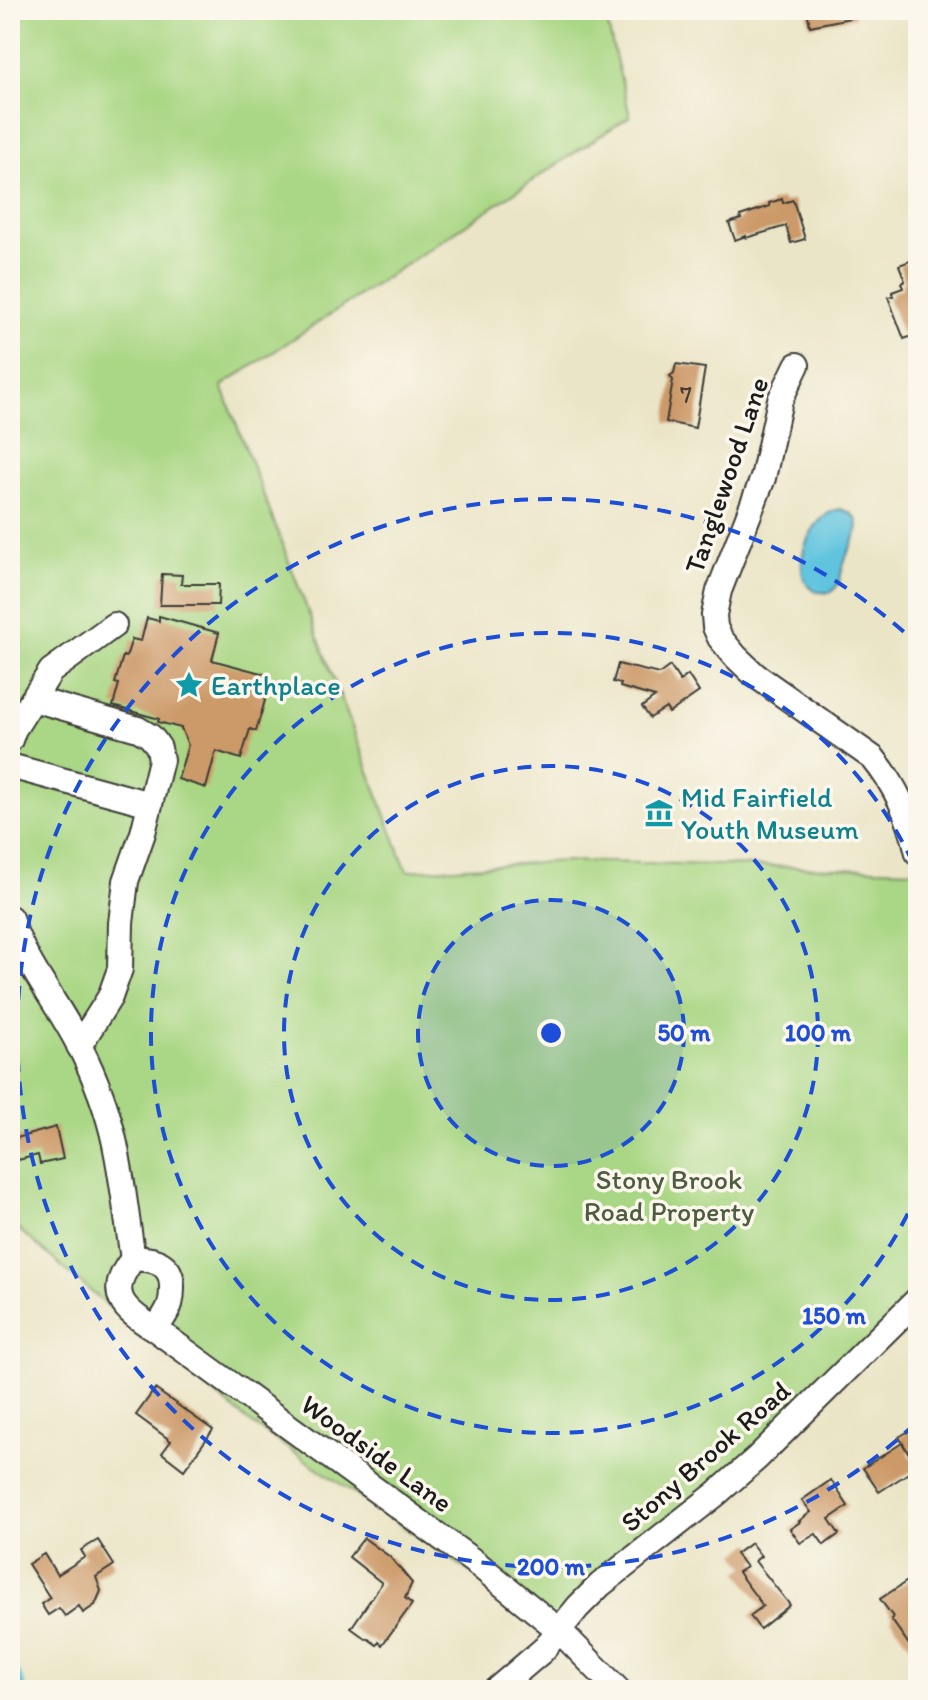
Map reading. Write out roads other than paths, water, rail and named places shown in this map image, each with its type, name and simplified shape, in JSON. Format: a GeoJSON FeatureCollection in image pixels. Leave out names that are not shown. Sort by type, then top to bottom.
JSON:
{"type":"FeatureCollection","features":[{"type":"Feature","properties":{"kind":"street","name":"Tanglewood Lane"},"geometry":{"type":"LineString","coordinates":[[797,365],[780,400],[763,478],[719,591],[715,627],[720,638],[755,675],[873,758],[898,794],[918,853]]}},
{"type":"Feature","properties":{"kind":"street"},"geometry":{"type":"LineString","coordinates":[[10,740],[51,671],[114,625]]}},
{"type":"Feature","properties":{"kind":"street"},"geometry":{"type":"LineString","coordinates":[[33,699],[138,729],[150,736],[159,748],[161,760],[143,833],[126,881],[120,969],[110,997],[79,1046]]}},
{"type":"Feature","properties":{"kind":"street"},"geometry":{"type":"LineString","coordinates":[[10,766],[150,804]]}},
{"type":"Feature","properties":{"kind":"street","name":"Woodside Lane"},"geometry":{"type":"LineString","coordinates":[[10,918],[13,929],[79,1046],[105,1108],[115,1143],[133,1259],[120,1278],[121,1300],[134,1316],[450,1543],[560,1631],[618,1690]]}},
{"type":"Feature","properties":{"kind":"street"},"geometry":{"type":"LineString","coordinates":[[133,1259],[146,1258],[164,1265],[173,1280],[167,1312],[155,1329]]}},
{"type":"Feature","properties":{"kind":"street","name":"Stony Brook Road"},"geometry":{"type":"LineString","coordinates":[[496,1690],[543,1650],[600,1585],[716,1494],[765,1450],[918,1299]]}},
{"type":"Feature","properties":{"kind":"water"},"geometry":{"type":"Polygon","coordinates":[[[841,509],[856,519],[857,533],[835,589],[832,592],[816,591],[806,583],[802,570],[803,555],[816,525],[828,514],[841,509]]]}},
{"type":"Feature","properties":{"kind":"waterway"},"geometry":{"type":"LineString","coordinates":[[10,1657],[25,1690]]}},
{"type":"Feature","properties":{"kind":"place","name":"Earthplace"},"geometry":{"type":"Point","coordinates":[189,685]}},
{"type":"Feature","properties":{"kind":"place","name":"Mid Fairfield Youth Museum"},"geometry":{"type":"Point","coordinates":[659,813]}},
{"type":"Feature","properties":{"kind":"park label","name":"Stony Brook Road Property"},"geometry":{"type":"Point","coordinates":[669,1195]}}]}
